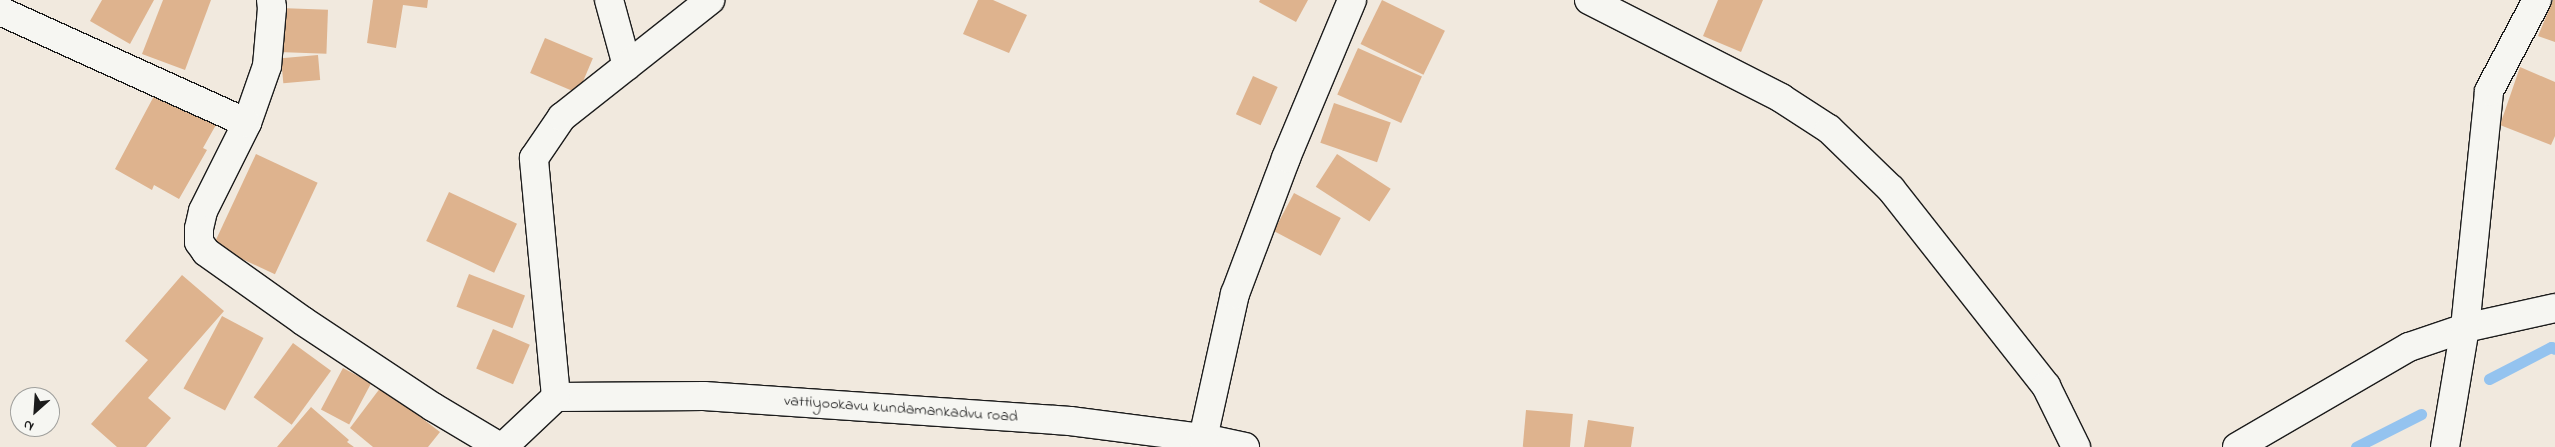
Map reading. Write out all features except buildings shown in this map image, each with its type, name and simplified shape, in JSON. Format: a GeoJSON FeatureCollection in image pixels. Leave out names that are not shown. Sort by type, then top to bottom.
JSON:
{"type":"FeatureCollection","features":[{"type":"Feature","properties":{"kind":"street"},"geometry":{"type":"LineString","coordinates":[[270,0],[272,8],[267,66],[247,123],[203,211],[199,242],[206,252],[303,321],[433,407],[501,447],[556,397],[534,158],[562,117],[710,0]]}},
{"type":"Feature","properties":{"kind":"street"},"geometry":{"type":"LineString","coordinates":[[609,0],[628,66]]}},
{"type":"Feature","properties":{"kind":"street"},"geometry":{"type":"LineString","coordinates":[[1203,442],[1235,294],[1286,158],[1352,0]]}},
{"type":"Feature","properties":{"kind":"street"},"geometry":{"type":"LineString","coordinates":[[1588,0],[1781,98],[1829,128],[1891,189],[2046,386],[2076,447]]}},
{"type":"Feature","properties":{"kind":"street"},"geometry":{"type":"LineString","coordinates":[[2445,447],[2465,328],[2489,91],[2537,0]]}},
{"type":"Feature","properties":{"kind":"street"},"geometry":{"type":"LineString","coordinates":[[0,10],[247,123]]}},
{"type":"Feature","properties":{"kind":"street"},"geometry":{"type":"LineString","coordinates":[[2237,447],[2409,346],[2465,328],[2555,308]]}},
{"type":"Feature","properties":{"kind":"street","name":"vattiyookavu kundamankadvu road"},"geometry":{"type":"LineString","coordinates":[[556,397],[704,396],[1070,421],[1245,447]]}},
{"type":"Feature","properties":{"kind":"waterway"},"geometry":{"type":"LineString","coordinates":[[2489,379],[2551,347],[2555,349]]}},
{"type":"Feature","properties":{"kind":"waterway"},"geometry":{"type":"LineString","coordinates":[[2356,447],[2421,414]]}}]}
